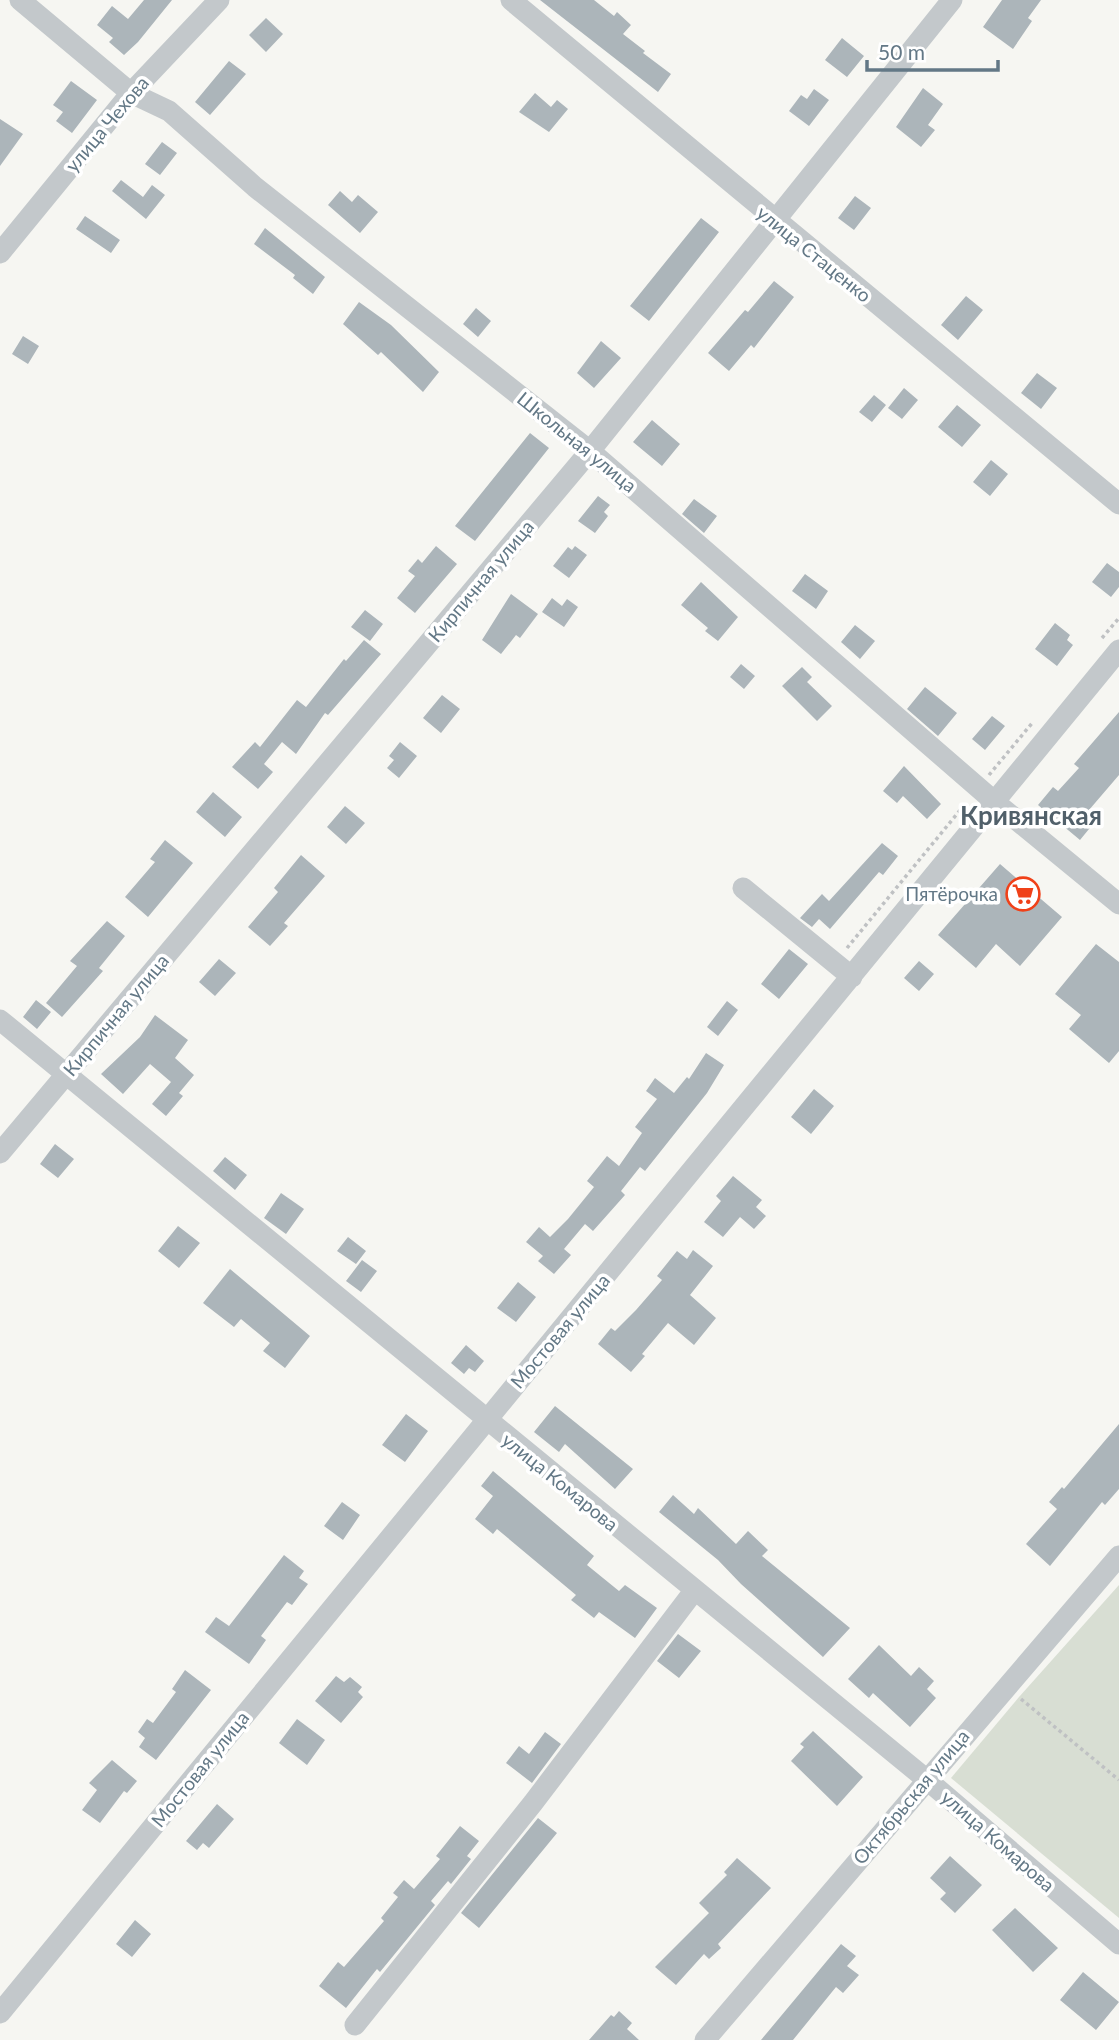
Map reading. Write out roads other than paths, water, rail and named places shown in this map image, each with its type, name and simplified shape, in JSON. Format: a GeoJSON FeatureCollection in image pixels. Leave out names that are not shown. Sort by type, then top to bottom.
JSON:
{"type":"FeatureCollection","features":[{"type":"Feature","properties":{"kind":"street","name":"Школьная улица"},"geometry":{"type":"LineString","coordinates":[[20,0],[131,93],[169,111],[255,187],[590,451],[996,803],[1119,904]]}},
{"type":"Feature","properties":{"kind":"street","name":"улица Чехова"},"geometry":{"type":"LineString","coordinates":[[0,253],[131,93],[219,0]]}},
{"type":"Feature","properties":{"kind":"street","name":"улица Стаценко"},"geometry":{"type":"LineString","coordinates":[[511,0],[775,222],[1119,504]]}},
{"type":"Feature","properties":{"kind":"street","name":"Кирпичная улица"},"geometry":{"type":"LineString","coordinates":[[0,1153],[590,451],[952,0]]}},
{"type":"Feature","properties":{"kind":"street","name":"Мостовая улица"},"geometry":{"type":"LineString","coordinates":[[0,2013],[1119,650]]}},
{"type":"Feature","properties":{"kind":"street"},"geometry":{"type":"LineString","coordinates":[[743,888],[852,977]]}},
{"type":"Feature","properties":{"kind":"street","name":"улица Комарова"},"geometry":{"type":"LineString","coordinates":[[0,1020],[926,1779],[1119,1944]]}},
{"type":"Feature","properties":{"kind":"street","name":"Октябрьская улица"},"geometry":{"type":"LineString","coordinates":[[705,2040],[1119,1556]]}},
{"type":"Feature","properties":{"kind":"street"},"geometry":{"type":"LineString","coordinates":[[355,2025],[533,1803],[694,1591]]}},
{"type":"Feature","properties":{"kind":"place","name":"Пятёрочка"},"geometry":{"type":"Point","coordinates":[1023,894]}},
{"type":"Feature","properties":{"kind":"district","name":"Кривянская"},"geometry":{"type":"Point","coordinates":[1031,816]}}]}
